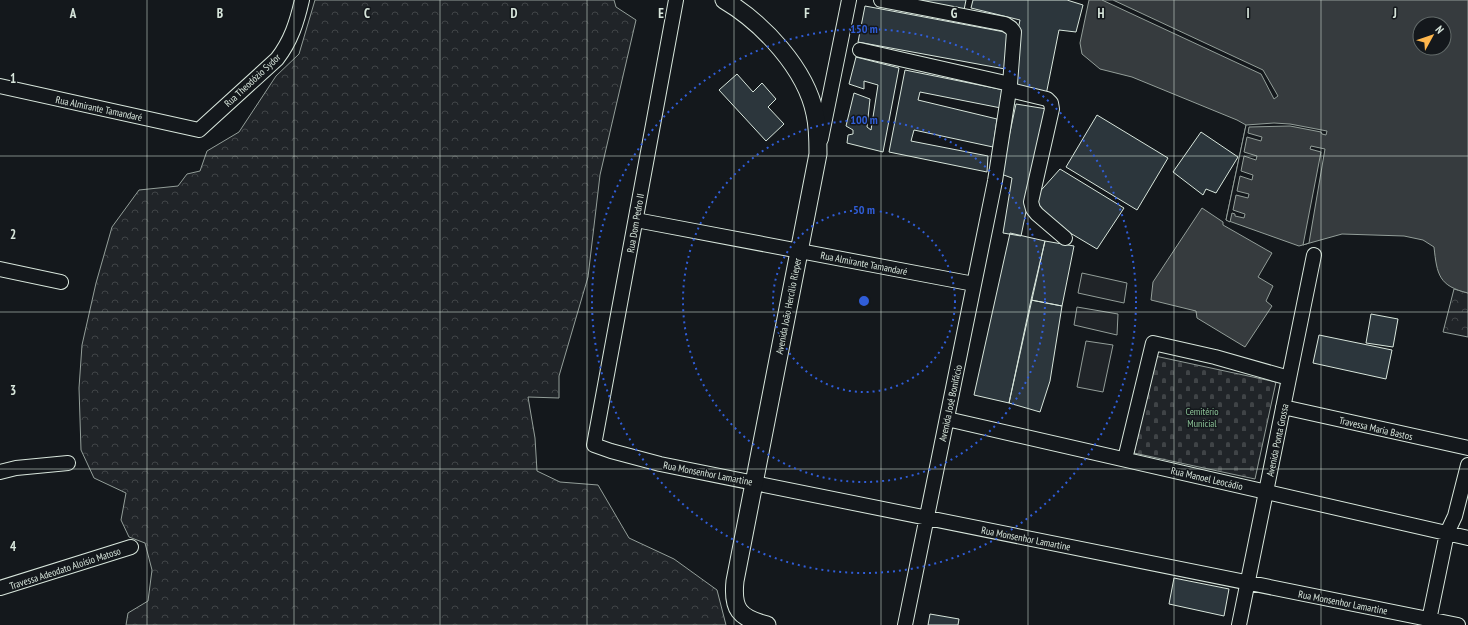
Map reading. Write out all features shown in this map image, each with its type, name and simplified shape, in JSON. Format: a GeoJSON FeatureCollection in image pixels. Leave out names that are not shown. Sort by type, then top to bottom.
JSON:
{"type":"FeatureCollection","features":[{"type":"Feature","properties":{"kind":"main road"},"geometry":{"type":"LineString","coordinates":[[731,3],[771,39],[796,69],[808,92],[815,114],[818,154]]}},
{"type":"Feature","properties":{"kind":"main road","name":"Avenida João Hercílio Rieper"},"geometry":{"type":"LineString","coordinates":[[766,625],[747,618],[740,612],[736,605],[734,594],[735,581],[818,154]]}},
{"type":"Feature","properties":{"kind":"street","name":"Rua Theodózio Sydor"},"geometry":{"type":"LineString","coordinates":[[199,130],[277,59],[284,50],[294,30],[302,0]]}},
{"type":"Feature","properties":{"kind":"street","name":"Rua Dom Pedro II"},"geometry":{"type":"LineString","coordinates":[[594,445],[676,0]]}},
{"type":"Feature","properties":{"kind":"street","name":"Avenida João Hercílio Rieper"},"geometry":{"type":"LineString","coordinates":[[818,154],[849,0]]}},
{"type":"Feature","properties":{"kind":"street","name":"Avenida José Bonifácio"},"geometry":{"type":"LineString","coordinates":[[881,0],[1005,24],[1014,32],[1010,87],[995,181],[905,625]]}},
{"type":"Feature","properties":{"kind":"street"},"geometry":{"type":"LineString","coordinates":[[860,50],[1010,87],[1047,99],[1051,103],[1052,109],[1031,202],[1033,209],[1037,214],[1065,238]]}},
{"type":"Feature","properties":{"kind":"street","name":"Rua Almirante Tamandaré"},"geometry":{"type":"LineString","coordinates":[[0,86],[199,130]]}},
{"type":"Feature","properties":{"kind":"street","name":"Rua Almirante Tamandaré"},"geometry":{"type":"LineString","coordinates":[[636,220],[974,284]]}},
{"type":"Feature","properties":{"kind":"street","name":"Avenida Ponta Grossa"},"geometry":{"type":"LineString","coordinates":[[1239,625],[1314,255]]}},
{"type":"Feature","properties":{"kind":"street"},"geometry":{"type":"LineString","coordinates":[[0,269],[61,282]]}},
{"type":"Feature","properties":{"kind":"street"},"geometry":{"type":"LineString","coordinates":[[1125,459],[1154,343],[1215,357],[1289,378]]}},
{"type":"Feature","properties":{"kind":"street","name":"Travessa Maria Bastos"},"geometry":{"type":"LineString","coordinates":[[1283,407],[1468,448]]}},
{"type":"Feature","properties":{"kind":"street","name":"Rua Manoel Leocádio"},"geometry":{"type":"LineString","coordinates":[[947,419],[1468,538]]}},
{"type":"Feature","properties":{"kind":"street","name":"Rua Monsenhor Lamartine"},"geometry":{"type":"LineString","coordinates":[[594,445],[660,464],[1248,583],[1428,622],[1458,625]]}},
{"type":"Feature","properties":{"kind":"street"},"geometry":{"type":"LineString","coordinates":[[0,472],[16,468],[68,463]]}},
{"type":"Feature","properties":{"kind":"street"},"geometry":{"type":"LineString","coordinates":[[1428,622],[1447,533],[1455,516],[1468,465]]}},
{"type":"Feature","properties":{"kind":"street","name":"Travessa Adeodato Aloísio Matoso"},"geometry":{"type":"LineString","coordinates":[[0,588],[131,547]]}},
{"type":"Feature","properties":{"kind":"green space"},"geometry":{"type":"Polygon","coordinates":[[[315,0],[614,0],[616,7],[636,20],[600,175],[588,277],[559,376],[559,398],[528,397],[535,438],[537,471],[560,482],[598,485],[629,538],[674,559],[717,590],[726,625],[126,625],[128,613],[148,601],[152,570],[145,543],[129,537],[121,520],[126,493],[94,478],[81,450],[79,388],[82,345],[96,283],[112,227],[139,190],[178,186],[187,174],[200,171],[207,151],[239,132],[276,76],[299,54],[315,0]]]}},
{"type":"Feature","properties":{"kind":"green space"},"geometry":{"type":"Polygon","coordinates":[[[1082,273],[1127,283],[1124,303],[1078,293],[1082,273]]]}},
{"type":"Feature","properties":{"kind":"green space"},"geometry":{"type":"Polygon","coordinates":[[[1454,289],[1468,293],[1468,337],[1443,332],[1454,289]]]}},
{"type":"Feature","properties":{"kind":"green space"},"geometry":{"type":"Polygon","coordinates":[[[1077,307],[1118,314],[1117,335],[1074,325],[1077,307]]]}},
{"type":"Feature","properties":{"kind":"green space"},"geometry":{"type":"Polygon","coordinates":[[[1086,341],[1113,345],[1103,392],[1077,387],[1086,341]]]}},
{"type":"Feature","properties":{"kind":"green space","name":"Cemitério Municial"},"geometry":{"type":"Polygon","coordinates":[[[1155,356],[1276,382],[1255,479],[1134,453],[1155,356]]]}},
{"type":"Feature","properties":{"kind":"shaded area"},"geometry":{"type":"Polygon","coordinates":[[[1089,0],[1468,0],[1468,293],[1451,287],[1445,283],[1438,272],[1434,247],[1423,240],[1404,236],[1342,234],[1299,246],[1226,220],[1246,125],[1132,77],[1100,69],[1082,54],[1080,43],[1089,0]]]}},
{"type":"Feature","properties":{"kind":"shaded area"},"geometry":{"type":"Polygon","coordinates":[[[1202,208],[1223,222],[1223,225],[1272,253],[1258,277],[1273,286],[1266,301],[1272,306],[1245,347],[1197,318],[1196,311],[1151,300],[1153,282],[1202,208]]]}},
{"type":"Feature","properties":{"kind":"pier"},"geometry":{"type":"Polygon","coordinates":[[[1102,0],[1113,0],[1263,70],[1278,96],[1274,99],[1261,74],[1102,0]]]}},
{"type":"Feature","properties":{"kind":"pier"},"geometry":{"type":"Polygon","coordinates":[[[1274,123],[1290,124],[1327,131],[1326,135],[1322,134],[1321,132],[1290,126],[1249,127],[1248,133],[1262,137],[1261,141],[1247,137],[1244,152],[1257,156],[1256,160],[1244,156],[1241,171],[1253,175],[1252,180],[1240,176],[1237,191],[1249,194],[1248,198],[1236,195],[1233,210],[1245,214],[1244,218],[1235,216],[1235,214],[1232,213],[1230,222],[1226,220],[1246,125],[1274,123]]]}},
{"type":"Feature","properties":{"kind":"pier"},"geometry":{"type":"Polygon","coordinates":[[[1311,146],[1325,149],[1309,243],[1303,245],[1321,152],[1310,149],[1311,146]]]}},
{"type":"Feature","properties":{"kind":"building"},"geometry":{"type":"Polygon","coordinates":[[[917,0],[966,0],[964,10],[917,0]]]}},
{"type":"Feature","properties":{"kind":"building"},"geometry":{"type":"Polygon","coordinates":[[[973,0],[1067,0],[1083,5],[1076,32],[1059,30],[1046,95],[1011,85],[1015,44],[1020,20],[971,8],[973,0]]]}},
{"type":"Feature","properties":{"kind":"building"},"geometry":{"type":"Polygon","coordinates":[[[865,6],[1010,33],[1005,69],[858,42],[865,6]]]}},
{"type":"Feature","properties":{"kind":"building"},"geometry":{"type":"Polygon","coordinates":[[[856,57],[899,68],[883,152],[847,143],[848,135],[853,134],[853,130],[846,126],[854,93],[870,99],[867,127],[871,130],[878,85],[864,81],[864,89],[849,84],[856,57]]]}},
{"type":"Feature","properties":{"kind":"building"},"geometry":{"type":"Polygon","coordinates":[[[905,70],[1009,91],[1006,109],[920,92],[918,100],[997,119],[993,147],[914,130],[911,141],[988,156],[987,172],[889,152],[905,70]]]}},
{"type":"Feature","properties":{"kind":"building"},"geometry":{"type":"Polygon","coordinates":[[[737,74],[753,92],[762,83],[776,99],[768,107],[784,124],[766,141],[719,90],[737,74]]]}},
{"type":"Feature","properties":{"kind":"building"},"geometry":{"type":"Polygon","coordinates":[[[1016,104],[1047,109],[1021,236],[1003,233],[1012,178],[1001,174],[1016,104]]]}},
{"type":"Feature","properties":{"kind":"building"},"geometry":{"type":"Polygon","coordinates":[[[1097,115],[1168,158],[1137,210],[1066,167],[1097,115]]]}},
{"type":"Feature","properties":{"kind":"building"},"geometry":{"type":"Polygon","coordinates":[[[1201,132],[1238,157],[1216,193],[1206,189],[1203,195],[1173,172],[1201,132]]]}},
{"type":"Feature","properties":{"kind":"building"},"geometry":{"type":"Polygon","coordinates":[[[1060,169],[1124,208],[1097,249],[1045,218],[1035,197],[1060,169]]]}},
{"type":"Feature","properties":{"kind":"building"},"geometry":{"type":"Polygon","coordinates":[[[1010,233],[1045,241],[1009,403],[974,395],[1010,233]]]}},
{"type":"Feature","properties":{"kind":"building"},"geometry":{"type":"Polygon","coordinates":[[[1045,241],[1074,246],[1062,306],[1031,300],[1045,241]]]}},
{"type":"Feature","properties":{"kind":"building"},"geometry":{"type":"Polygon","coordinates":[[[1031,300],[1062,306],[1050,381],[1040,412],[1009,403],[1031,300]]]}},
{"type":"Feature","properties":{"kind":"building"},"geometry":{"type":"Polygon","coordinates":[[[1371,314],[1398,319],[1393,347],[1366,343],[1371,314]]]}},
{"type":"Feature","properties":{"kind":"building"},"geometry":{"type":"Polygon","coordinates":[[[1319,335],[1392,350],[1386,379],[1313,363],[1319,335]]]}},
{"type":"Feature","properties":{"kind":"building"},"geometry":{"type":"Polygon","coordinates":[[[1174,578],[1229,589],[1224,616],[1169,604],[1174,578]]]}},
{"type":"Feature","properties":{"kind":"building"},"geometry":{"type":"Polygon","coordinates":[[[930,614],[959,619],[958,625],[928,625],[930,614]]]}}]}
